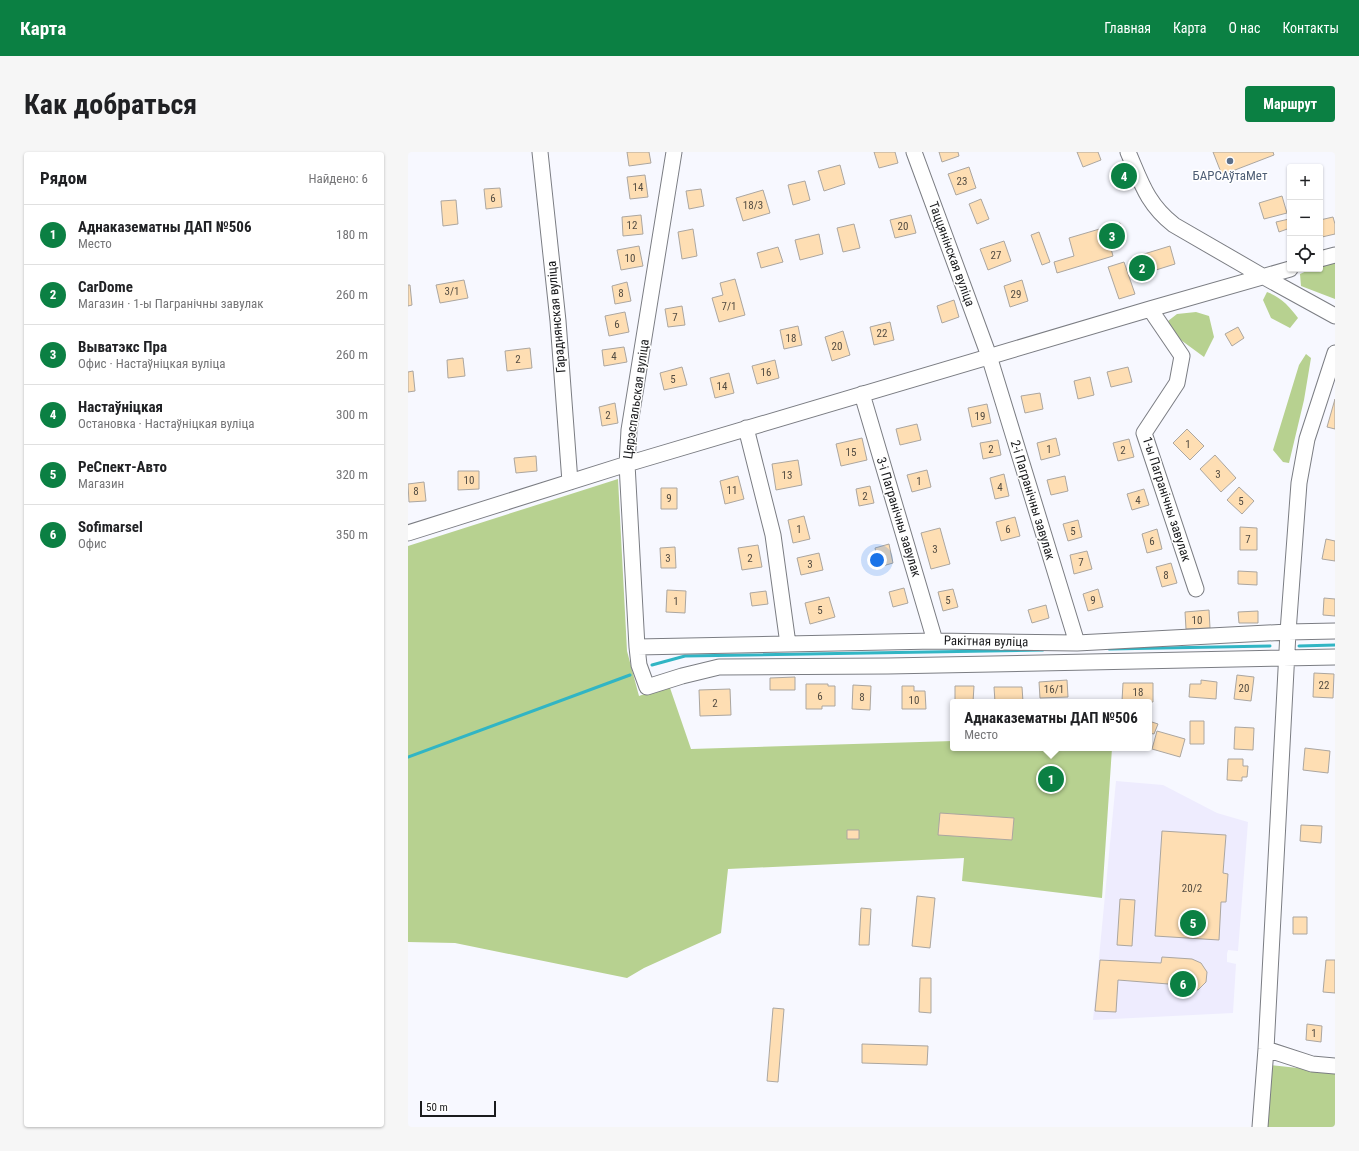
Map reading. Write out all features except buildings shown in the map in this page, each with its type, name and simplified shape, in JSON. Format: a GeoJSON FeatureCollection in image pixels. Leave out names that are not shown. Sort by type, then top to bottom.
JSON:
{"type":"FeatureCollection","features":[{"type":"Feature","properties":{"kind":"street","name":"Гараднянская вуліца"},"geometry":{"type":"LineString","coordinates":[[540,152],[558,321],[570,482]]}},
{"type":"Feature","properties":{"kind":"street","name":"Цярэспальская вуліца"},"geometry":{"type":"LineString","coordinates":[[647,687],[639,665],[637,648],[627,464],[629,430],[674,152]]}},
{"type":"Feature","properties":{"kind":"street","name":"Таццянінская вуліца"},"geometry":{"type":"LineString","coordinates":[[914,152],[989,356]]}},
{"type":"Feature","properties":{"kind":"street"},"geometry":{"type":"LineString","coordinates":[[1128,152],[1147,196],[1162,216],[1174,225],[1335,316]]}},
{"type":"Feature","properties":{"kind":"street"},"geometry":{"type":"LineString","coordinates":[[1323,258],[1335,255]]}},
{"type":"Feature","properties":{"kind":"street"},"geometry":{"type":"LineString","coordinates":[[408,533],[746,428],[1287,270]]}},
{"type":"Feature","properties":{"kind":"street","name":"1-ы Пагранічны завулак"},"geometry":{"type":"LineString","coordinates":[[1150,309],[1182,356],[1177,383],[1144,433],[1196,589]]}},
{"type":"Feature","properties":{"kind":"street"},"geometry":{"type":"LineString","coordinates":[[1260,1127],[1266,1049],[1286,658],[1299,483],[1307,439],[1335,353]]}},
{"type":"Feature","properties":{"kind":"street","name":"2-і Пагранічны завулак"},"geometry":{"type":"LineString","coordinates":[[989,356],[1077,643]]}},
{"type":"Feature","properties":{"kind":"street","name":"3-і Пагранічны завулак"},"geometry":{"type":"LineString","coordinates":[[862,394],[935,641]]}},
{"type":"Feature","properties":{"kind":"street"},"geometry":{"type":"LineString","coordinates":[[746,428],[773,535],[788,644]]}},
{"type":"Feature","properties":{"kind":"street","name":"Ракітная вуліца"},"geometry":{"type":"LineString","coordinates":[[637,648],[935,641],[1077,643],[1335,631]]}},
{"type":"Feature","properties":{"kind":"street","name":"Ракітная вуліца"},"geometry":{"type":"LineString","coordinates":[[647,687],[682,676],[719,667],[1335,657]]}},
{"type":"Feature","properties":{"kind":"street"},"geometry":{"type":"LineString","coordinates":[[1266,1049],[1312,1064],[1335,1066]]}},
{"type":"Feature","properties":{"kind":"shaded area"},"geometry":{"type":"Polygon","coordinates":[[[1116,781],[1163,785],[1217,813],[1248,822],[1238,951],[1228,950],[1227,954],[1227,962],[1236,964],[1233,1013],[1093,1020],[1116,781]]]}},
{"type":"Feature","properties":{"kind":"green space"},"geometry":{"type":"Polygon","coordinates":[[[1335,261],[1335,299],[1301,286],[1300,274],[1304,272],[1323,272],[1323,265],[1335,261]]]}},
{"type":"Feature","properties":{"kind":"green space"},"geometry":{"type":"Polygon","coordinates":[[[1267,292],[1285,303],[1298,318],[1290,328],[1271,318],[1263,300],[1267,292]]]}},
{"type":"Feature","properties":{"kind":"green space"},"geometry":{"type":"Polygon","coordinates":[[[1196,312],[1209,316],[1214,337],[1204,357],[1174,335],[1168,321],[1177,314],[1196,312]]]}},
{"type":"Feature","properties":{"kind":"green space"},"geometry":{"type":"Polygon","coordinates":[[[1306,354],[1311,358],[1304,400],[1289,463],[1283,462],[1273,450],[1299,365],[1306,354]]]}},
{"type":"Feature","properties":{"kind":"green space"},"geometry":{"type":"Polygon","coordinates":[[[618,479],[627,651],[639,696],[669,685],[691,749],[950,741],[950,751],[1112,751],[1102,898],[962,881],[964,858],[728,869],[721,933],[644,968],[627,978],[455,943],[408,942],[408,546],[618,479]]]}},
{"type":"Feature","properties":{"kind":"green space"},"geometry":{"type":"Polygon","coordinates":[[[1270,1065],[1335,1072],[1335,1127],[1267,1127],[1270,1065]]]}},
{"type":"Feature","properties":{"kind":"waterway"},"geometry":{"type":"LineString","coordinates":[[1299,646],[1335,645]]}},
{"type":"Feature","properties":{"kind":"waterway"},"geometry":{"type":"LineString","coordinates":[[1109,649],[1270,646]]}},
{"type":"Feature","properties":{"kind":"waterway"},"geometry":{"type":"LineString","coordinates":[[652,665],[685,656],[1043,650]]}},
{"type":"Feature","properties":{"kind":"waterway"},"geometry":{"type":"LineString","coordinates":[[408,757],[630,675]]}},
{"type":"Feature","properties":{"kind":"place","name":"БАРСАўтаМет"},"geometry":{"type":"Point","coordinates":[1230,161]}},
{"type":"Feature","properties":{"kind":"place","name":"Настаўніцкая"},"geometry":{"type":"Point","coordinates":[1124,176]}},
{"type":"Feature","properties":{"kind":"place","name":"Выватэкс Пра"},"geometry":{"type":"Point","coordinates":[1112,236]}},
{"type":"Feature","properties":{"kind":"place","name":"CarDome"},"geometry":{"type":"Point","coordinates":[1142,268]}},
{"type":"Feature","properties":{"kind":"place","name":"Аднаказематны ДАП №506"},"geometry":{"type":"Point","coordinates":[1051,779]}},
{"type":"Feature","properties":{"kind":"place","name":"РеСпект-Авто"},"geometry":{"type":"Point","coordinates":[1193,923]}},
{"type":"Feature","properties":{"kind":"place","name":"Sofimarsel"},"geometry":{"type":"Point","coordinates":[1183,984]}}]}
